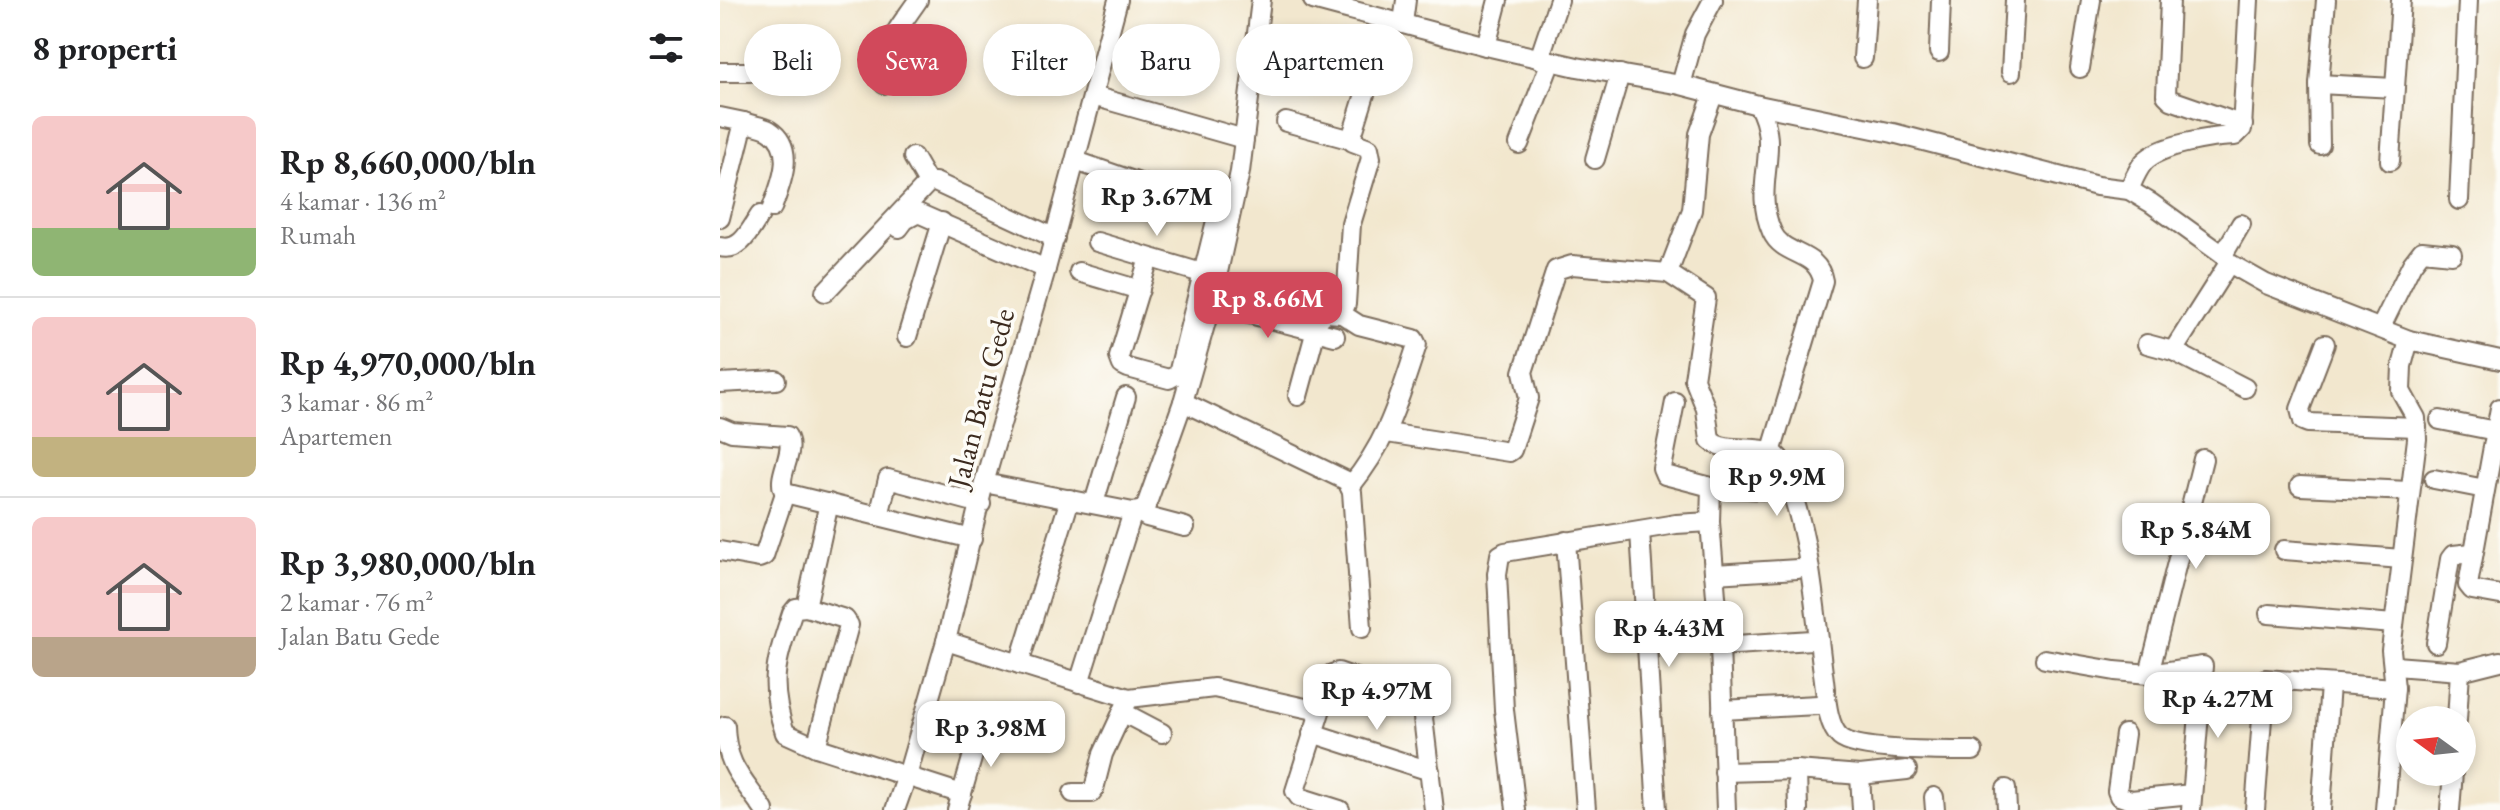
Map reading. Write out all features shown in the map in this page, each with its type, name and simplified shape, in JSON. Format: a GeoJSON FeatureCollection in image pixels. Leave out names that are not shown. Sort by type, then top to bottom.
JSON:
{"type":"FeatureCollection","features":[{"type":"Feature","properties":{"kind":"street"},"geometry":{"type":"LineString","coordinates":[[902,24],[918,0]]}},
{"type":"Feature","properties":{"kind":"street","name":"Jalan Batu Gede"},"geometry":{"type":"LineString","coordinates":[[1096,84],[1118,0]]}},
{"type":"Feature","properties":{"kind":"street"},"geometry":{"type":"LineString","coordinates":[[1136,512],[1143,510],[1149,500],[1183,402],[1211,304],[1240,172],[1261,0]]}},
{"type":"Feature","properties":{"kind":"street"},"geometry":{"type":"LineString","coordinates":[[1352,140],[1395,21],[1406,0]]}},
{"type":"Feature","properties":{"kind":"street"},"geometry":{"type":"LineString","coordinates":[[1486,46],[1498,0]]}},
{"type":"Feature","properties":{"kind":"street"},"geometry":{"type":"LineString","coordinates":[[1519,144],[1545,60],[1559,0]]}},
{"type":"Feature","properties":{"kind":"street"},"geometry":{"type":"LineString","coordinates":[[1681,85],[1695,34],[1713,0]]}},
{"type":"Feature","properties":{"kind":"street"},"geometry":{"type":"LineString","coordinates":[[1863,58],[1867,0]]}},
{"type":"Feature","properties":{"kind":"street"},"geometry":{"type":"LineString","coordinates":[[1939,52],[1941,0]]}},
{"type":"Feature","properties":{"kind":"street"},"geometry":{"type":"LineString","coordinates":[[2011,72],[2015,0]]}},
{"type":"Feature","properties":{"kind":"street"},"geometry":{"type":"LineString","coordinates":[[2080,68],[2091,0]]}},
{"type":"Feature","properties":{"kind":"street"},"geometry":{"type":"LineString","coordinates":[[2170,0],[2166,95],[2171,100],[2243,127]]}},
{"type":"Feature","properties":{"kind":"street"},"geometry":{"type":"LineString","coordinates":[[2129,190],[2136,174],[2149,158],[2169,148],[2235,136],[2243,127],[2249,0]]}},
{"type":"Feature","properties":{"kind":"street"},"geometry":{"type":"LineString","coordinates":[[2320,145],[2319,84],[2326,0]]}},
{"type":"Feature","properties":{"kind":"street"},"geometry":{"type":"LineString","coordinates":[[2390,161],[2401,0]]}},
{"type":"Feature","properties":{"kind":"street"},"geometry":{"type":"LineString","coordinates":[[2459,200],[2468,0]]}},
{"type":"Feature","properties":{"kind":"street"},"geometry":{"type":"LineString","coordinates":[[1319,1],[1545,60],[1681,85],[1713,95],[1893,133],[2097,186],[2129,190],[2226,259],[2277,289],[2409,340],[2500,360]]}},
{"type":"Feature","properties":{"kind":"street"},"geometry":{"type":"LineString","coordinates":[[720,72],[744,72]]}},
{"type":"Feature","properties":{"kind":"street"},"geometry":{"type":"LineString","coordinates":[[1595,159],[1620,74]]}},
{"type":"Feature","properties":{"kind":"street"},"geometry":{"type":"LineString","coordinates":[[2319,84],[2394,88]]}},
{"type":"Feature","properties":{"kind":"street"},"geometry":{"type":"LineString","coordinates":[[1668,273],[1692,210],[1699,134],[1713,95]]}},
{"type":"Feature","properties":{"kind":"street"},"geometry":{"type":"LineString","coordinates":[[1093,96],[1244,139]]}},
{"type":"Feature","properties":{"kind":"street","name":"Jalan Batu Gede"},"geometry":{"type":"LineString","coordinates":[[895,810],[946,641],[984,483],[1093,96]]}},
{"type":"Feature","properties":{"kind":"street"},"geometry":{"type":"LineString","coordinates":[[1758,105],[1769,129],[1763,192],[1771,229],[1780,243],[1813,260],[1822,273],[1823,281],[1760,489]]}},
{"type":"Feature","properties":{"kind":"street"},"geometry":{"type":"LineString","coordinates":[[720,117],[769,130],[781,143],[786,157],[766,212],[738,245],[725,249],[720,247]]}},
{"type":"Feature","properties":{"kind":"street"},"geometry":{"type":"LineString","coordinates":[[720,218],[744,122]]}},
{"type":"Feature","properties":{"kind":"street"},"geometry":{"type":"LineString","coordinates":[[1286,122],[1352,140],[1369,148],[1371,158],[1352,215],[1346,304],[1342,314]]}},
{"type":"Feature","properties":{"kind":"street"},"geometry":{"type":"LineString","coordinates":[[913,157],[928,183]]}},
{"type":"Feature","properties":{"kind":"street"},"geometry":{"type":"LineString","coordinates":[[1076,161],[1212,210],[1216,221],[1205,274],[1178,374],[1169,379],[1128,368],[1120,361],[1149,258]]}},
{"type":"Feature","properties":{"kind":"street"},"geometry":{"type":"LineString","coordinates":[[825,292],[928,183],[935,182],[1055,238]]}},
{"type":"Feature","properties":{"kind":"street"},"geometry":{"type":"LineString","coordinates":[[884,248],[905,220],[918,213],[1046,269]]}},
{"type":"Feature","properties":{"kind":"street"},"geometry":{"type":"LineString","coordinates":[[907,337],[942,222]]}},
{"type":"Feature","properties":{"kind":"street"},"geometry":{"type":"LineString","coordinates":[[2173,351],[2226,259],[2241,224]]}},
{"type":"Feature","properties":{"kind":"street"},"geometry":{"type":"LineString","coordinates":[[1097,242],[1205,274]]}},
{"type":"Feature","properties":{"kind":"street"},"geometry":{"type":"LineString","coordinates":[[2381,327],[2412,264],[2422,251],[2452,254]]}},
{"type":"Feature","properties":{"kind":"street"},"geometry":{"type":"LineString","coordinates":[[1387,433],[1509,452],[1529,398],[1523,372],[1556,270],[1572,265],[1668,273],[1706,298],[1694,379],[1706,409],[1710,440],[1726,447],[1769,452],[1781,462],[1799,519],[1827,701],[1839,736],[1852,743],[1924,751],[1973,751]]}},
{"type":"Feature","properties":{"kind":"street"},"geometry":{"type":"LineString","coordinates":[[1079,272],[1140,290]]}},
{"type":"Feature","properties":{"kind":"street"},"geometry":{"type":"LineString","coordinates":[[1211,304],[1335,336]]}},
{"type":"Feature","properties":{"kind":"street"},"geometry":{"type":"LineString","coordinates":[[1298,396],[1315,331],[1323,314],[1342,314],[1359,325],[1417,341],[1387,433],[1350,487]]}},
{"type":"Feature","properties":{"kind":"street"},"geometry":{"type":"LineString","coordinates":[[2385,810],[2395,688],[2391,650],[2417,427],[2416,418],[2401,391],[2402,366],[2409,340]]}},
{"type":"Feature","properties":{"kind":"street"},"geometry":{"type":"LineString","coordinates":[[2147,344],[2173,351],[2245,388]]}},
{"type":"Feature","properties":{"kind":"street"},"geometry":{"type":"LineString","coordinates":[[2325,344],[2300,409],[2299,415],[2303,421],[2417,427]]}},
{"type":"Feature","properties":{"kind":"street"},"geometry":{"type":"LineString","coordinates":[[720,383],[776,380]]}},
{"type":"Feature","properties":{"kind":"street"},"geometry":{"type":"LineString","coordinates":[[1094,503],[1126,397]]}},
{"type":"Feature","properties":{"kind":"street"},"geometry":{"type":"LineString","coordinates":[[1183,402],[1342,478],[1350,487],[1362,628]]}},
{"type":"Feature","properties":{"kind":"street"},"geometry":{"type":"LineString","coordinates":[[1675,402],[1663,472],[1711,487],[1784,491]]}},
{"type":"Feature","properties":{"kind":"street"},"geometry":{"type":"LineString","coordinates":[[2500,408],[2468,587],[2500,595]]}},
{"type":"Feature","properties":{"kind":"street"},"geometry":{"type":"LineString","coordinates":[[2440,420],[2496,431]]}},
{"type":"Feature","properties":{"kind":"street"},"geometry":{"type":"LineString","coordinates":[[720,427],[732,432],[787,436],[790,446],[782,485],[785,493],[764,556],[759,558],[720,551]]}},
{"type":"Feature","properties":{"kind":"street"},"geometry":{"type":"LineString","coordinates":[[2149,674],[2203,459]]}},
{"type":"Feature","properties":{"kind":"street"},"geometry":{"type":"LineString","coordinates":[[879,516],[888,479],[981,504]]}},
{"type":"Feature","properties":{"kind":"street"},"geometry":{"type":"LineString","coordinates":[[2434,479],[2485,489]]}},
{"type":"Feature","properties":{"kind":"street"},"geometry":{"type":"LineString","coordinates":[[984,483],[1136,512],[1185,527]]}},
{"type":"Feature","properties":{"kind":"street"},"geometry":{"type":"LineString","coordinates":[[2300,486],[2409,491]]}},
{"type":"Feature","properties":{"kind":"street"},"geometry":{"type":"LineString","coordinates":[[1711,487],[1710,522],[1720,646],[1726,810]]}},
{"type":"Feature","properties":{"kind":"street"},"geometry":{"type":"LineString","coordinates":[[785,493],[972,539]]}},
{"type":"Feature","properties":{"kind":"street"},"geometry":{"type":"LineString","coordinates":[[1019,664],[1070,499]]}},
{"type":"Feature","properties":{"kind":"street"},"geometry":{"type":"LineString","coordinates":[[806,607],[829,503]]}},
{"type":"Feature","properties":{"kind":"street"},"geometry":{"type":"LineString","coordinates":[[1079,683],[1136,512]]}},
{"type":"Feature","properties":{"kind":"street"},"geometry":{"type":"LineString","coordinates":[[1516,810],[1504,710],[1497,564],[1500,555],[1566,541],[1676,524],[1710,522]]}},
{"type":"Feature","properties":{"kind":"street"},"geometry":{"type":"LineString","coordinates":[[1640,531],[1657,810]]}},
{"type":"Feature","properties":{"kind":"street"},"geometry":{"type":"LineString","coordinates":[[1566,541],[1586,810]]}},
{"type":"Feature","properties":{"kind":"street"},"geometry":{"type":"LineString","coordinates":[[2284,550],[2402,559]]}},
{"type":"Feature","properties":{"kind":"street"},"geometry":{"type":"LineString","coordinates":[[2436,643],[2450,559],[2453,555],[2472,553]]}},
{"type":"Feature","properties":{"kind":"street"},"geometry":{"type":"LineString","coordinates":[[1714,574],[1798,569]]}},
{"type":"Feature","properties":{"kind":"street"},"geometry":{"type":"LineString","coordinates":[[816,747],[849,625],[845,619],[806,607],[796,608],[775,668],[774,685],[785,733],[816,747],[907,776],[960,802],[984,717]]}},
{"type":"Feature","properties":{"kind":"street"},"geometry":{"type":"LineString","coordinates":[[2269,614],[2394,624]]}},
{"type":"Feature","properties":{"kind":"street"},"geometry":{"type":"LineString","coordinates":[[1720,646],[1812,640]]}},
{"type":"Feature","properties":{"kind":"street"},"geometry":{"type":"LineString","coordinates":[[946,641],[1079,683],[1125,705],[1162,733]]}},
{"type":"Feature","properties":{"kind":"street"},"geometry":{"type":"LineString","coordinates":[[2045,659],[2149,674],[2203,666],[2191,802],[2131,800],[2119,796],[2117,791],[2125,734]]}},
{"type":"Feature","properties":{"kind":"street"},"geometry":{"type":"LineString","coordinates":[[2395,666],[2460,671],[2500,661]]}},
{"type":"Feature","properties":{"kind":"street"},"geometry":{"type":"LineString","coordinates":[[2458,706],[2460,671]]}},
{"type":"Feature","properties":{"kind":"street"},"geometry":{"type":"LineString","coordinates":[[1340,810],[1296,793],[1319,711],[1332,674],[1336,672],[1419,699],[1422,703],[1434,810]]}},
{"type":"Feature","properties":{"kind":"street"},"geometry":{"type":"LineString","coordinates":[[2255,810],[2265,679],[2395,688]]}},
{"type":"Feature","properties":{"kind":"street"},"geometry":{"type":"LineString","coordinates":[[2321,810],[2330,685]]}},
{"type":"Feature","properties":{"kind":"street"},"geometry":{"type":"LineString","coordinates":[[1125,705],[1214,688],[1319,711]]}},
{"type":"Feature","properties":{"kind":"street"},"geometry":{"type":"LineString","coordinates":[[1073,793],[1091,793],[1094,789],[1103,754],[1125,705]]}},
{"type":"Feature","properties":{"kind":"street"},"geometry":{"type":"LineString","coordinates":[[1722,710],[1818,705]]}},
{"type":"Feature","properties":{"kind":"street"},"geometry":{"type":"LineString","coordinates":[[725,726],[729,759],[764,810]]}},
{"type":"Feature","properties":{"kind":"street"},"geometry":{"type":"LineString","coordinates":[[1312,733],[1430,771]]}},
{"type":"Feature","properties":{"kind":"street"},"geometry":{"type":"LineString","coordinates":[[1724,772],[1797,770],[1860,775],[1907,770]]}},
{"type":"Feature","properties":{"kind":"street"},"geometry":{"type":"LineString","coordinates":[[1797,770],[1798,810]]}},
{"type":"Feature","properties":{"kind":"street"},"geometry":{"type":"LineString","coordinates":[[1860,775],[1862,810]]}},
{"type":"Feature","properties":{"kind":"street"},"geometry":{"type":"LineString","coordinates":[[2450,810],[2452,786]]}},
{"type":"Feature","properties":{"kind":"street"},"geometry":{"type":"LineString","coordinates":[[2006,789],[2007,810]]}}]}
